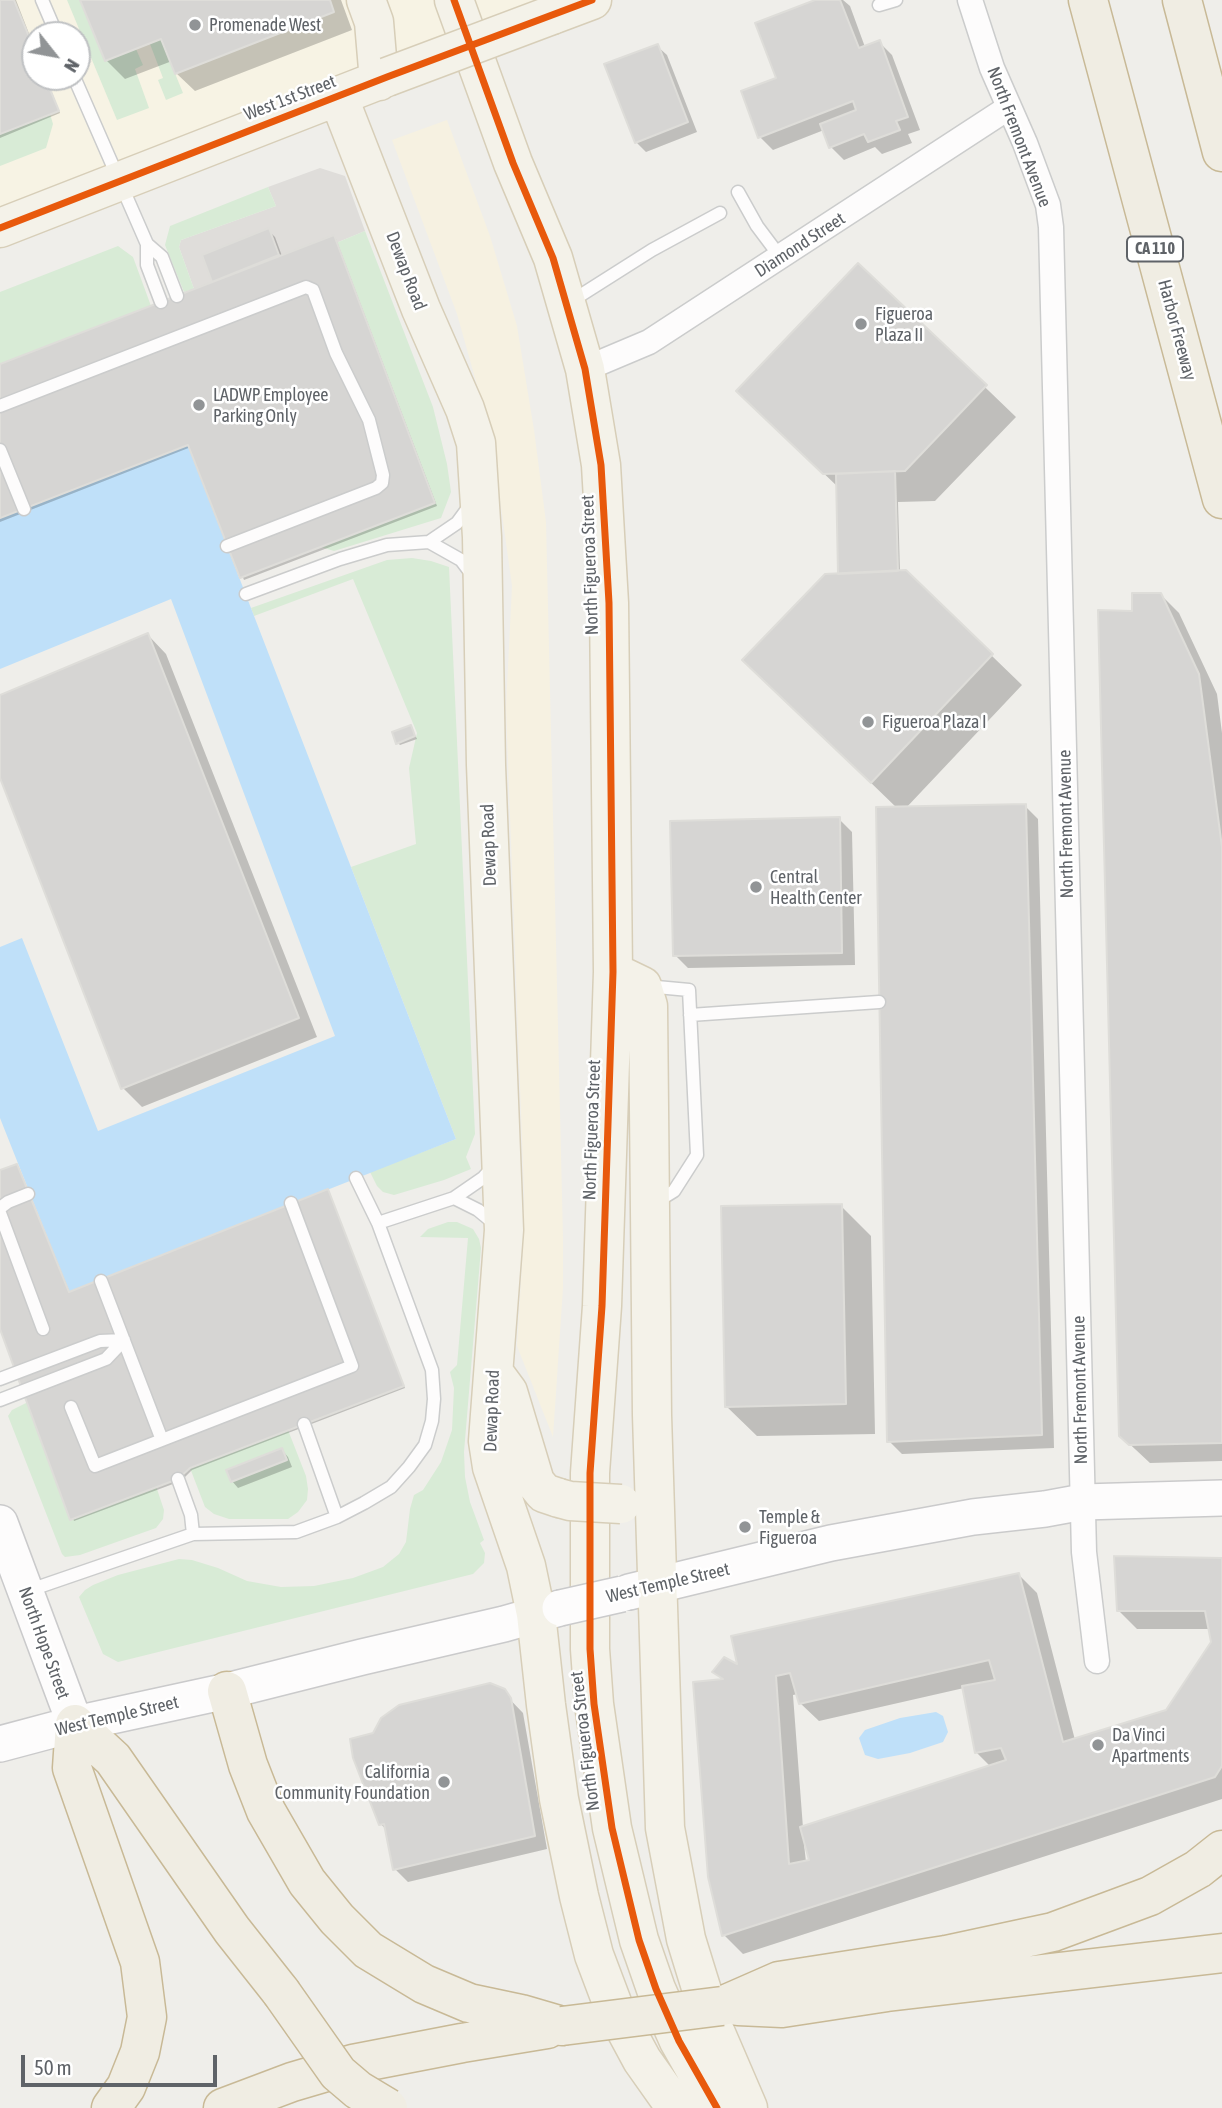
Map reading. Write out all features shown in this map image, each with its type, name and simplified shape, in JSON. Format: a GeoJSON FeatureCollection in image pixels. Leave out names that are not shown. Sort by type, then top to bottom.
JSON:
{"type":"FeatureCollection","features":[{"type":"Feature","properties":{"kind":"highway","name":"Harbor Freeway"},"geometry":{"type":"LineString","coordinates":[[1088,0],[1222,499]]}},
{"type":"Feature","properties":{"kind":"highway"},"geometry":{"type":"LineString","coordinates":[[1182,0],[1222,152]]}},
{"type":"Feature","properties":{"kind":"highway"},"geometry":{"type":"LineString","coordinates":[[227,1691],[248,1765],[266,1811],[307,1882],[337,1919],[368,1950],[410,1978],[523,2023]]}},
{"type":"Feature","properties":{"kind":"highway"},"geometry":{"type":"LineString","coordinates":[[75,1724],[113,1759],[232,1930],[281,1992],[338,2073],[358,2090],[388,2108]]}},
{"type":"Feature","properties":{"kind":"highway"},"geometry":{"type":"LineString","coordinates":[[75,1724],[72,1768],[140,1962],[148,2017],[140,2052],[126,2087],[111,2108]]}},
{"type":"Feature","properties":{"kind":"highway"},"geometry":{"type":"LineString","coordinates":[[852,1984],[946,1955],[1052,1932],[1150,1896],[1198,1869],[1222,1850]]}},
{"type":"Feature","properties":{"kind":"highway"},"geometry":{"type":"LineString","coordinates":[[223,2108],[292,2082],[354,2064],[523,2023],[562,2026],[722,2006],[779,1981],[852,1984],[901,1990],[1222,1953]]}},
{"type":"Feature","properties":{"kind":"main road"},"geometry":{"type":"LineString","coordinates":[[366,0],[374,22],[383,79]]}},
{"type":"Feature","properties":{"kind":"main road","name":"North Figueroa Street"},"geometry":{"type":"LineString","coordinates":[[454,0],[507,146],[553,258],[585,369],[601,466],[628,979],[590,1473],[590,1648],[594,1704],[612,1828],[639,1940],[656,1989],[679,2041],[717,2108]]}},
{"type":"Feature","properties":{"kind":"main road","name":"West 1st Street"},"geometry":{"type":"LineString","coordinates":[[0,228],[592,0]]}},
{"type":"Feature","properties":{"kind":"main road","name":"Dewap Road"},"geometry":{"type":"LineString","coordinates":[[338,96],[421,309],[465,409],[476,443],[480,472],[486,765],[504,1230],[488,1441],[492,1467],[526,1566],[548,1611],[546,1705],[561,1811],[594,1955],[620,2018],[642,2060],[676,2108]]}},
{"type":"Feature","properties":{"kind":"main road"},"geometry":{"type":"LineString","coordinates":[[628,979],[648,1006],[655,1484],[640,1589],[665,1828],[686,1939],[714,2029],[748,2108]]}},
{"type":"Feature","properties":{"kind":"main road"},"geometry":{"type":"LineString","coordinates":[[493,1371],[508,1392],[535,1482],[544,1493],[570,1501],[621,1504],[635,1501],[655,1484]]}},
{"type":"Feature","properties":{"kind":"main road","name":"West Temple Street"},"geometry":{"type":"LineString","coordinates":[[0,1744],[831,1543],[973,1517],[1083,1502],[1222,1498]]}},
{"type":"Feature","properties":{"kind":"main road","name":"North Hope Street"},"geometry":{"type":"LineString","coordinates":[[0,1523],[75,1724]]}},
{"type":"Feature","properties":{"kind":"street","name":"North Fremont Avenue"},"geometry":{"type":"LineString","coordinates":[[970,0],[1008,107],[1025,143],[1048,205],[1051,227],[1085,1571],[1097,1661]]}},
{"type":"Feature","properties":{"kind":"street","name":"Diamond Street"},"geometry":{"type":"LineString","coordinates":[[585,369],[649,342],[1008,107]]}},
{"type":"Feature","properties":{"kind":"lane"},"geometry":{"type":"LineString","coordinates":[[42,0],[51,21]]}},
{"type":"Feature","properties":{"kind":"lane"},"geometry":{"type":"LineString","coordinates":[[879,5],[897,0]]}},
{"type":"Feature","properties":{"kind":"lane"},"geometry":{"type":"LineString","coordinates":[[80,91],[147,244],[162,257],[177,296]]}},
{"type":"Feature","properties":{"kind":"lane"},"geometry":{"type":"LineString","coordinates":[[737,192],[780,258]]}},
{"type":"Feature","properties":{"kind":"lane"},"geometry":{"type":"LineString","coordinates":[[567,304],[652,250],[720,213]]}},
{"type":"Feature","properties":{"kind":"lane"},"geometry":{"type":"LineString","coordinates":[[147,244],[147,265],[161,302]]}},
{"type":"Feature","properties":{"kind":"lane"},"geometry":{"type":"LineString","coordinates":[[0,406],[306,287],[313,290],[336,353],[369,420],[383,475],[382,483],[376,488],[227,546]]}},
{"type":"Feature","properties":{"kind":"lane"},"geometry":{"type":"LineString","coordinates":[[246,594],[340,559],[387,545],[429,542],[457,523],[468,508],[470,494],[462,434],[465,409]]}},
{"type":"Feature","properties":{"kind":"lane"},"geometry":{"type":"LineString","coordinates":[[0,450],[24,509]]}},
{"type":"Feature","properties":{"kind":"lane"},"geometry":{"type":"LineString","coordinates":[[429,542],[461,561],[470,572],[474,621],[486,663]]}},
{"type":"Feature","properties":{"kind":"lane"},"geometry":{"type":"LineString","coordinates":[[628,979],[689,990],[697,1155],[674,1191],[652,1205]]}},
{"type":"Feature","properties":{"kind":"lane"},"geometry":{"type":"LineString","coordinates":[[690,1015],[879,1002]]}},
{"type":"Feature","properties":{"kind":"lane"},"geometry":{"type":"LineString","coordinates":[[378,1223],[454,1198],[483,1178],[496,1165],[500,1134]]}},
{"type":"Feature","properties":{"kind":"lane"},"geometry":{"type":"LineString","coordinates":[[25,1591],[193,1534],[296,1532],[337,1517],[391,1487],[425,1445],[435,1399],[432,1370],[378,1223],[356,1178]]}},
{"type":"Feature","properties":{"kind":"lane"},"geometry":{"type":"LineString","coordinates":[[29,1194],[8,1202],[0,1211],[43,1329]]}},
{"type":"Feature","properties":{"kind":"lane"},"geometry":{"type":"LineString","coordinates":[[454,1198],[478,1210],[504,1230]]}},
{"type":"Feature","properties":{"kind":"lane"},"geometry":{"type":"LineString","coordinates":[[71,1407],[95,1466],[352,1366],[290,1203]]}},
{"type":"Feature","properties":{"kind":"lane"},"geometry":{"type":"LineString","coordinates":[[101,1281],[162,1440]]}},
{"type":"Feature","properties":{"kind":"lane"},"geometry":{"type":"LineString","coordinates":[[0,1379],[100,1341],[124,1340]]}},
{"type":"Feature","properties":{"kind":"lane"},"geometry":{"type":"LineString","coordinates":[[0,1400],[106,1359],[124,1340]]}},
{"type":"Feature","properties":{"kind":"lane"},"geometry":{"type":"LineString","coordinates":[[304,1424],[337,1517]]}},
{"type":"Feature","properties":{"kind":"lane"},"geometry":{"type":"LineString","coordinates":[[178,1479],[191,1515],[193,1534]]}},
{"type":"Feature","properties":{"kind":"shaded area"},"geometry":{"type":"Polygon","coordinates":[[[0,0],[541,0],[0,210],[0,0]]]}},
{"type":"Feature","properties":{"kind":"shaded area"},"geometry":{"type":"Polygon","coordinates":[[[320,168],[345,176],[365,231],[336,243],[333,235],[194,289],[179,247],[181,240],[276,206],[268,187],[320,168]]]}},
{"type":"Feature","properties":{"kind":"green space"},"geometry":{"type":"Polygon","coordinates":[[[67,0],[80,0],[89,21],[76,21],[67,0]]]}},
{"type":"Feature","properties":{"kind":"green space"},"geometry":{"type":"Polygon","coordinates":[[[91,27],[105,61],[136,49],[143,65],[135,69],[149,108],[117,120],[91,58],[91,27]]]}},
{"type":"Feature","properties":{"kind":"green space"},"geometry":{"type":"Polygon","coordinates":[[[161,39],[183,93],[166,100],[158,80],[163,78],[150,44],[161,39]]]}},
{"type":"Feature","properties":{"kind":"green space"},"geometry":{"type":"Polygon","coordinates":[[[28,91],[51,91],[59,111],[50,114],[53,124],[46,148],[0,166],[0,128],[28,91]]]}},
{"type":"Feature","properties":{"kind":"green space"},"geometry":{"type":"Polygon","coordinates":[[[268,187],[276,206],[181,240],[179,247],[194,289],[184,292],[165,245],[170,226],[268,187]]]}},
{"type":"Feature","properties":{"kind":"green space"},"geometry":{"type":"Polygon","coordinates":[[[365,231],[433,407],[451,492],[441,518],[334,551],[321,547],[435,503],[336,243],[365,231]]]}},
{"type":"Feature","properties":{"kind":"green space"},"geometry":{"type":"Polygon","coordinates":[[[118,246],[133,257],[151,306],[0,364],[0,292],[118,246]]]}},
{"type":"Feature","properties":{"kind":"green space"},"geometry":{"type":"Polygon","coordinates":[[[412,558],[449,567],[475,1134],[466,1157],[471,1169],[394,1195],[383,1192],[370,1172],[456,1139],[351,867],[416,844],[409,768],[417,733],[353,579],[254,616],[251,608],[387,560],[412,558]]]}},
{"type":"Feature","properties":{"kind":"green space"},"geometry":{"type":"Polygon","coordinates":[[[448,1222],[457,1222],[473,1229],[481,1248],[464,1452],[470,1502],[484,1540],[480,1543],[485,1553],[484,1563],[473,1574],[118,1662],[103,1654],[79,1597],[93,1585],[118,1575],[179,1559],[218,1568],[247,1581],[281,1587],[314,1586],[353,1578],[383,1567],[399,1554],[406,1542],[414,1495],[423,1490],[441,1462],[452,1430],[454,1388],[450,1372],[457,1365],[468,1238],[420,1237],[428,1229],[448,1222]]]}},
{"type":"Feature","properties":{"kind":"green space"},"geometry":{"type":"Polygon","coordinates":[[[28,1402],[156,1486],[164,1510],[163,1519],[156,1528],[80,1555],[65,1557],[8,1416],[12,1410],[28,1402]]]}},
{"type":"Feature","properties":{"kind":"green space"},"geometry":{"type":"Polygon","coordinates":[[[288,1430],[306,1476],[308,1489],[307,1500],[298,1512],[288,1519],[229,1519],[214,1514],[205,1507],[190,1468],[288,1430]]]}},
{"type":"Feature","properties":{"kind":"sand"},"geometry":{"type":"Polygon","coordinates":[[[447,120],[490,236],[517,326],[546,522],[563,1238],[563,1288],[553,1437],[517,1346],[524,1194],[506,707],[512,586],[491,435],[457,314],[392,140],[447,120]]]}},
{"type":"Feature","properties":{"kind":"water"},"geometry":{"type":"Polygon","coordinates":[[[188,445],[456,1139],[69,1292],[0,1118],[0,947],[22,938],[98,1131],[335,1036],[171,599],[0,669],[0,518],[188,445]]]}},
{"type":"Feature","properties":{"kind":"water"},"geometry":{"type":"Polygon","coordinates":[[[936,1712],[943,1716],[948,1732],[943,1742],[910,1753],[878,1759],[865,1755],[859,1738],[865,1730],[900,1718],[936,1712]]]}},
{"type":"Feature","properties":{"kind":"building"},"geometry":{"type":"Polygon","coordinates":[[[0,0],[14,0],[23,21],[21,91],[51,91],[59,111],[0,134],[0,0]]]}},
{"type":"Feature","properties":{"kind":"building","name":"Promenade West"},"geometry":{"type":"Polygon","coordinates":[[[80,0],[330,0],[334,12],[175,74],[161,39],[105,61],[91,21],[89,21],[80,0]]]}},
{"type":"Feature","properties":{"kind":"building"},"geometry":{"type":"Polygon","coordinates":[[[815,0],[840,0],[859,48],[880,40],[908,117],[896,121],[900,130],[868,142],[864,134],[829,148],[820,124],[856,110],[853,101],[758,138],[741,91],[776,78],[755,23],[815,0]]]}},
{"type":"Feature","properties":{"kind":"building"},"geometry":{"type":"Polygon","coordinates":[[[658,44],[688,122],[635,143],[604,64],[658,44]]]}},
{"type":"Feature","properties":{"kind":"building"},"geometry":{"type":"Polygon","coordinates":[[[269,228],[279,255],[212,282],[202,255],[269,228]]]}},
{"type":"Feature","properties":{"kind":"building","name":"LADWP Employee Parking Only"},"geometry":{"type":"Polygon","coordinates":[[[334,235],[435,503],[240,578],[188,445],[0,518],[0,364],[334,235]]]}},
{"type":"Feature","properties":{"kind":"building","name":"Figueroa Plaza II"},"geometry":{"type":"Polygon","coordinates":[[[858,263],[987,385],[905,471],[823,474],[736,391],[858,263]]]}},
{"type":"Feature","properties":{"kind":"building"},"geometry":{"type":"Polygon","coordinates":[[[895,471],[898,571],[838,574],[836,474],[895,471]]]}},
{"type":"Feature","properties":{"kind":"building","name":"Figueroa Plaza I"},"geometry":{"type":"Polygon","coordinates":[[[906,570],[993,654],[871,783],[742,660],[825,574],[906,570]]]}},
{"type":"Feature","properties":{"kind":"building"},"geometry":{"type":"Polygon","coordinates":[[[1132,593],[1161,593],[1199,674],[1222,847],[1222,1443],[1129,1445],[1119,1436],[1098,610],[1132,611],[1132,593]]]}},
{"type":"Feature","properties":{"kind":"building"},"geometry":{"type":"Polygon","coordinates":[[[148,633],[299,1018],[121,1089],[0,778],[0,695],[148,633]]]}},
{"type":"Feature","properties":{"kind":"building"},"geometry":{"type":"Polygon","coordinates":[[[411,725],[415,736],[396,744],[392,732],[411,725]]]}},
{"type":"Feature","properties":{"kind":"building"},"geometry":{"type":"Polygon","coordinates":[[[1026,804],[1042,1435],[887,1442],[876,807],[1026,804]]]}},
{"type":"Feature","properties":{"kind":"building","name":"Central Health Center"},"geometry":{"type":"Polygon","coordinates":[[[840,817],[842,953],[673,956],[670,821],[840,817]]]}},
{"type":"Feature","properties":{"kind":"building"},"geometry":{"type":"Polygon","coordinates":[[[17,1164],[69,1292],[328,1189],[404,1386],[190,1468],[178,1479],[70,1520],[0,1329],[0,1170],[17,1164]]]}},
{"type":"Feature","properties":{"kind":"building"},"geometry":{"type":"Polygon","coordinates":[[[842,1204],[846,1404],[725,1407],[721,1206],[842,1204]]]}},
{"type":"Feature","properties":{"kind":"building"},"geometry":{"type":"Polygon","coordinates":[[[282,1448],[287,1460],[231,1482],[226,1470],[282,1448]]]}},
{"type":"Feature","properties":{"kind":"building","name":"Da Vinci Apartments"},"geometry":{"type":"Polygon","coordinates":[[[1114,1556],[1222,1558],[1222,1766],[1215,1777],[722,1936],[708,1877],[693,1682],[723,1679],[712,1672],[724,1657],[737,1664],[731,1636],[1019,1573],[1063,1742],[1166,1710],[1211,1642],[1205,1611],[1117,1611],[1114,1556]],[[989,1660],[799,1704],[790,1673],[776,1676],[789,1864],[809,1860],[800,1827],[1006,1760],[1001,1748],[975,1753],[962,1686],[995,1680],[989,1660]]]}},
{"type":"Feature","properties":{"kind":"building","name":"California Community Foundation"},"geometry":{"type":"Polygon","coordinates":[[[490,1683],[505,1689],[511,1698],[535,1836],[393,1870],[384,1824],[379,1825],[353,1758],[350,1739],[373,1733],[381,1718],[399,1705],[490,1683]]]}},
{"type":"Feature","properties":{"kind":"cycle path"},"geometry":{"type":"LineString","coordinates":[[454,0],[513,163],[553,258],[585,369],[601,465],[609,603],[613,972],[602,1306],[590,1473],[590,1649],[594,1704],[612,1828],[639,1940],[656,1989],[679,2041],[717,2108]]}},
{"type":"Feature","properties":{"kind":"cycle path"},"geometry":{"type":"LineString","coordinates":[[0,228],[592,0]]}},
{"type":"Feature","properties":{"kind":"place","name":"Promenade West"},"geometry":{"type":"Point","coordinates":[195,25]}},
{"type":"Feature","properties":{"kind":"place","name":"Figueroa Plaza II"},"geometry":{"type":"Point","coordinates":[861,324]}},
{"type":"Feature","properties":{"kind":"place","name":"LADWP Employee Parking Only"},"geometry":{"type":"Point","coordinates":[199,405]}},
{"type":"Feature","properties":{"kind":"place","name":"Figueroa Plaza I"},"geometry":{"type":"Point","coordinates":[868,722]}},
{"type":"Feature","properties":{"kind":"place","name":"Central Health Center"},"geometry":{"type":"Point","coordinates":[756,887]}},
{"type":"Feature","properties":{"kind":"place","name":"Temple & Figueroa"},"geometry":{"type":"Point","coordinates":[745,1527]}},
{"type":"Feature","properties":{"kind":"place","name":"Da Vinci Apartments"},"geometry":{"type":"Point","coordinates":[1098,1745]}},
{"type":"Feature","properties":{"kind":"place","name":"California Community Foundation"},"geometry":{"type":"Point","coordinates":[444,1782]}}]}
